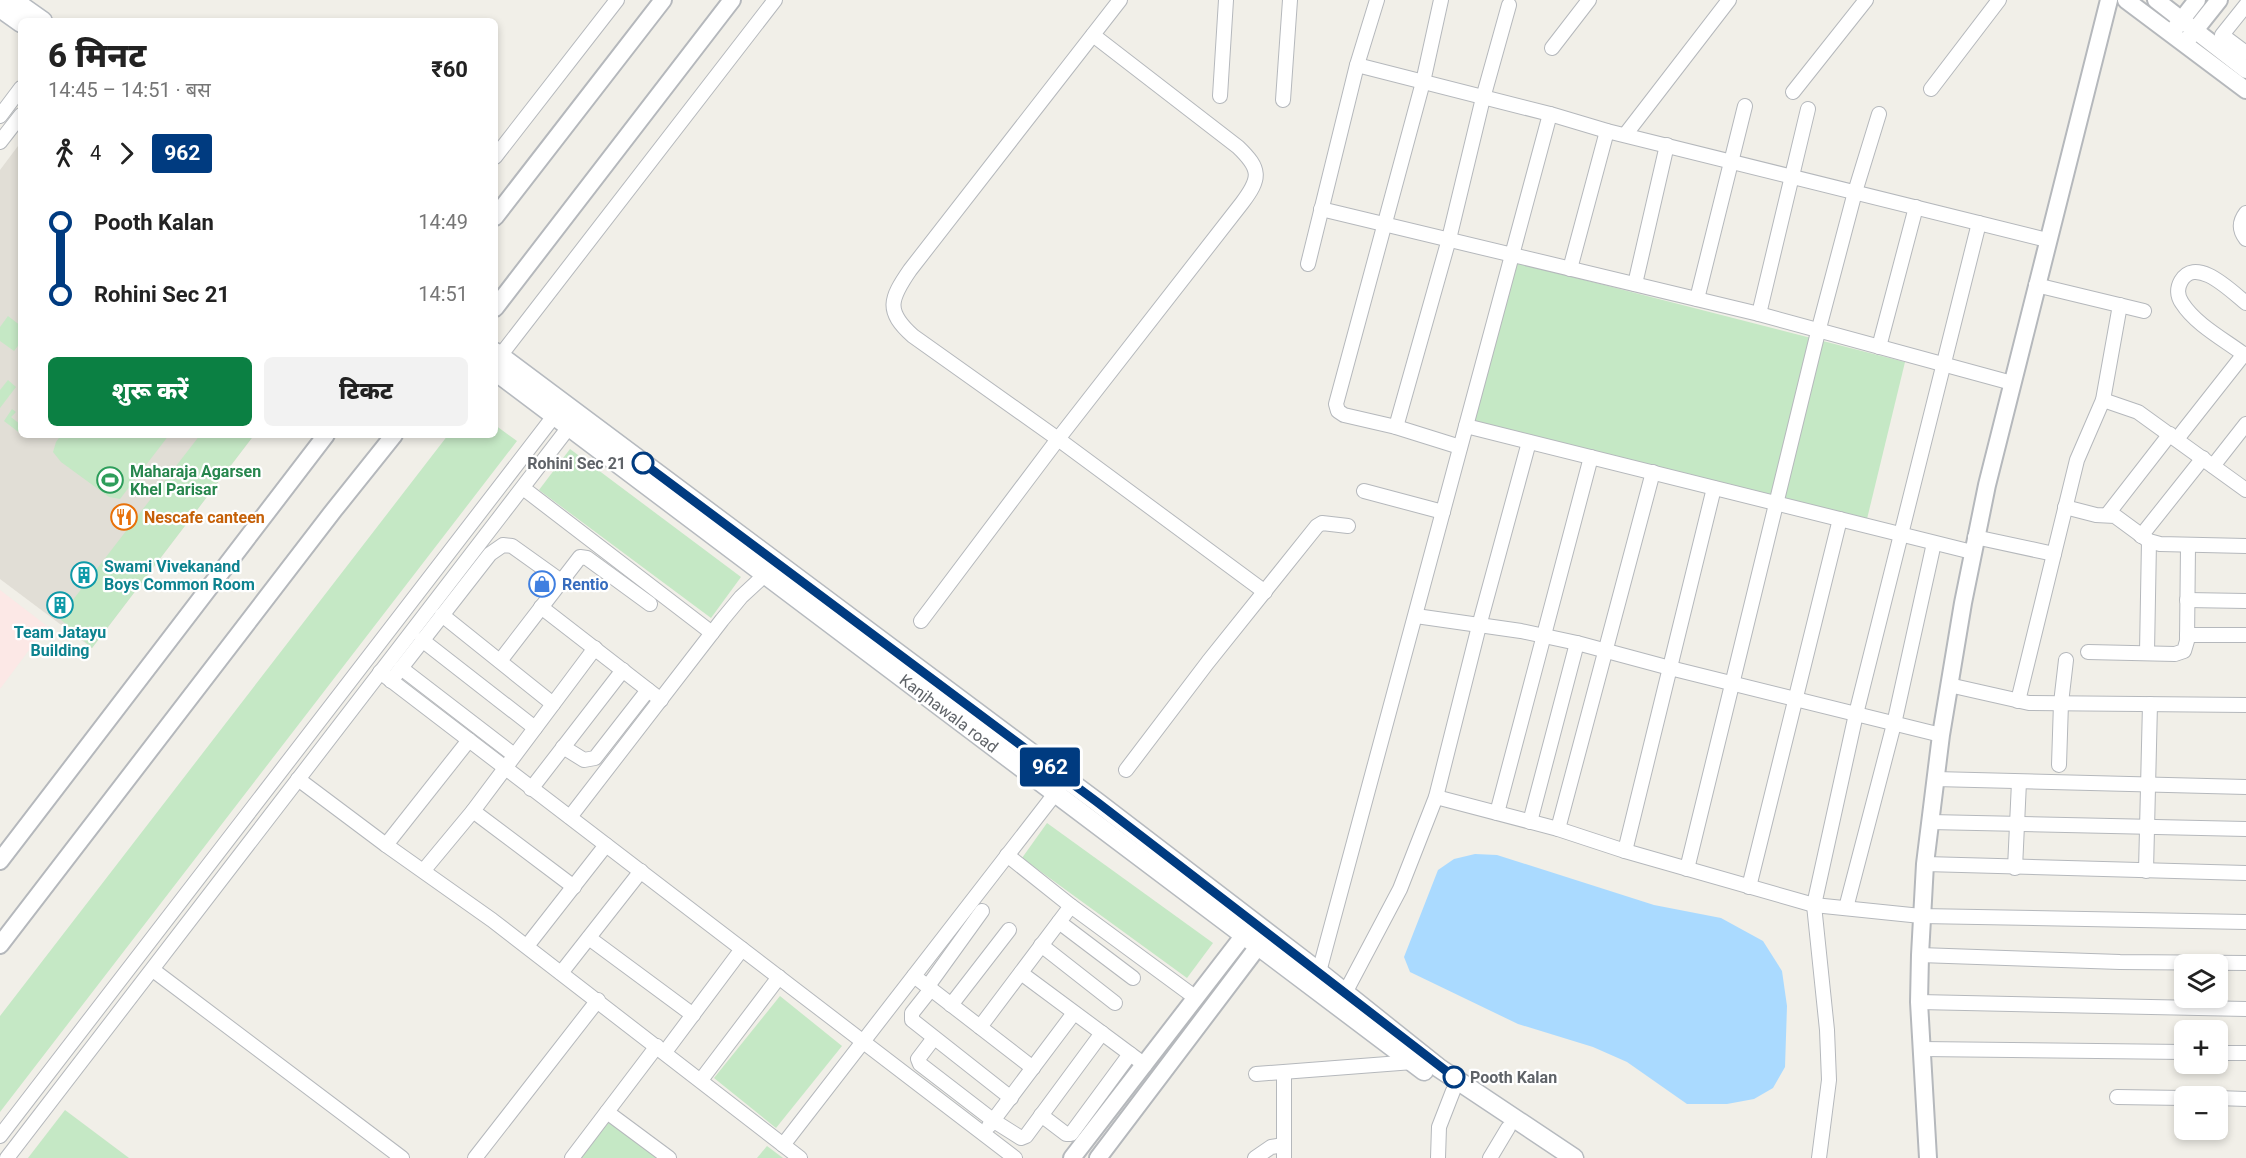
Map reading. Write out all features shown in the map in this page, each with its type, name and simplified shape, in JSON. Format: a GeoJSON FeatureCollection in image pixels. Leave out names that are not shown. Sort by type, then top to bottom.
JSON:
{"type":"FeatureCollection","features":[{"type":"Feature","properties":{"kind":"main road"},"geometry":{"type":"LineString","coordinates":[[14,0],[39,18]]}},
{"type":"Feature","properties":{"kind":"main road"},"geometry":{"type":"LineString","coordinates":[[0,8],[18,21]]}},
{"type":"Feature","properties":{"kind":"main road","name":"Kanjhawala road"},"geometry":{"type":"LineString","coordinates":[[498,361],[554,416],[771,568]]}},
{"type":"Feature","properties":{"kind":"main road","name":"Kanjhawala road"},"geometry":{"type":"LineString","coordinates":[[498,361],[1256,934],[1413,1062],[1552,1158]]}},
{"type":"Feature","properties":{"kind":"main road","name":"Kanjhawala road"},"geometry":{"type":"LineString","coordinates":[[1256,934],[1319,972],[1439,1068],[1575,1158]]}},
{"type":"Feature","properties":{"kind":"street"},"geometry":{"type":"LineString","coordinates":[[498,153],[617,0]]}},
{"type":"Feature","properties":{"kind":"street"},"geometry":{"type":"LineString","coordinates":[[498,213],[663,0]]}},
{"type":"Feature","properties":{"kind":"street"},"geometry":{"type":"LineString","coordinates":[[498,304],[732,0]]}},
{"type":"Feature","properties":{"kind":"street"},"geometry":{"type":"LineString","coordinates":[[498,359],[775,0]]}},
{"type":"Feature","properties":{"kind":"street"},"geometry":{"type":"LineString","coordinates":[[1120,0],[900,284],[893,303],[895,316],[913,336],[1058,439],[1265,592]]}},
{"type":"Feature","properties":{"kind":"street"},"geometry":{"type":"LineString","coordinates":[[1220,96],[1226,0]]}},
{"type":"Feature","properties":{"kind":"street"},"geometry":{"type":"LineString","coordinates":[[1283,99],[1290,0]]}},
{"type":"Feature","properties":{"kind":"street"},"geometry":{"type":"LineString","coordinates":[[1308,264],[1357,65],[1377,0]]}},
{"type":"Feature","properties":{"kind":"street"},"geometry":{"type":"LineString","coordinates":[[1442,0],[1386,224],[1336,404],[1338,411],[1344,415],[1396,427],[1460,447]]}},
{"type":"Feature","properties":{"kind":"street"},"geometry":{"type":"LineString","coordinates":[[1552,48],[1588,0]]}},
{"type":"Feature","properties":{"kind":"street"},"geometry":{"type":"LineString","coordinates":[[1625,135],[1729,0]]}},
{"type":"Feature","properties":{"kind":"street"},"geometry":{"type":"LineString","coordinates":[[1794,92],[1866,0]]}},
{"type":"Feature","properties":{"kind":"street"},"geometry":{"type":"LineString","coordinates":[[1931,89],[1999,0]]}},
{"type":"Feature","properties":{"kind":"street"},"geometry":{"type":"LineString","coordinates":[[1928,1158],[1919,1002],[1921,916],[1941,735],[1974,544],[2047,240],[2109,0]]}},
{"type":"Feature","properties":{"kind":"street"},"geometry":{"type":"LineString","coordinates":[[2126,0],[2177,26],[2246,90]]}},
{"type":"Feature","properties":{"kind":"street"},"geometry":{"type":"LineString","coordinates":[[2156,0],[2177,26]]}},
{"type":"Feature","properties":{"kind":"street"},"geometry":{"type":"LineString","coordinates":[[2177,26],[2197,0]]}},
{"type":"Feature","properties":{"kind":"street"},"geometry":{"type":"LineString","coordinates":[[2191,37],[2219,0]]}},
{"type":"Feature","properties":{"kind":"street"},"geometry":{"type":"LineString","coordinates":[[1396,427],[1449,239],[1483,98],[1509,5]]}},
{"type":"Feature","properties":{"kind":"street"},"geometry":{"type":"LineString","coordinates":[[2246,5],[2222,35],[2246,53]]}},
{"type":"Feature","properties":{"kind":"street"},"geometry":{"type":"LineString","coordinates":[[921,621],[1058,439],[1251,191],[1256,174],[1253,161],[1238,147],[1093,36]]}},
{"type":"Feature","properties":{"kind":"street"},"geometry":{"type":"LineString","coordinates":[[2191,37],[2246,70]]}},
{"type":"Feature","properties":{"kind":"street"},"geometry":{"type":"LineString","coordinates":[[1357,65],[1625,135],[2047,240]]}},
{"type":"Feature","properties":{"kind":"street"},"geometry":{"type":"LineString","coordinates":[[0,116],[18,92]]}},
{"type":"Feature","properties":{"kind":"street"},"geometry":{"type":"LineString","coordinates":[[1697,299],[1745,106]]}},
{"type":"Feature","properties":{"kind":"street"},"geometry":{"type":"LineString","coordinates":[[1759,314],[1808,109]]}},
{"type":"Feature","properties":{"kind":"street"},"geometry":{"type":"LineString","coordinates":[[1319,972],[1550,114]]}},
{"type":"Feature","properties":{"kind":"street"},"geometry":{"type":"LineString","coordinates":[[1687,869],[1818,332],[1855,192],[1879,114]]}},
{"type":"Feature","properties":{"kind":"street"},"geometry":{"type":"LineString","coordinates":[[0,142],[18,119]]}},
{"type":"Feature","properties":{"kind":"street"},"geometry":{"type":"LineString","coordinates":[[1570,269],[1607,130]]}},
{"type":"Feature","properties":{"kind":"street"},"geometry":{"type":"LineString","coordinates":[[1635,284],[1667,145]]}},
{"type":"Feature","properties":{"kind":"street"},"geometry":{"type":"LineString","coordinates":[[1879,347],[1916,207]]}},
{"type":"Feature","properties":{"kind":"street"},"geometry":{"type":"LineString","coordinates":[[1321,209],[1759,314],[1818,332],[2012,383]]}},
{"type":"Feature","properties":{"kind":"street"},"geometry":{"type":"LineString","coordinates":[[2246,213],[2240,223],[2241,233],[2246,239]]}},
{"type":"Feature","properties":{"kind":"street"},"geometry":{"type":"LineString","coordinates":[[1819,1158],[1829,1080],[1827,1030],[1814,905],[1856,714],[1978,223]]}},
{"type":"Feature","properties":{"kind":"street"},"geometry":{"type":"LineString","coordinates":[[2107,515],[2245,355],[2192,315],[2181,302],[2178,293],[2183,278],[2190,273],[2203,272],[2246,303]]}},
{"type":"Feature","properties":{"kind":"street"},"geometry":{"type":"LineString","coordinates":[[2036,285],[2144,311]]}},
{"type":"Feature","properties":{"kind":"street"},"geometry":{"type":"LineString","coordinates":[[2018,701],[2077,460],[2103,399],[2120,305]]}},
{"type":"Feature","properties":{"kind":"street"},"geometry":{"type":"LineString","coordinates":[[2103,399],[2138,412],[2246,490]]}},
{"type":"Feature","properties":{"kind":"street"},"geometry":{"type":"LineString","coordinates":[[0,1136],[554,416]]}},
{"type":"Feature","properties":{"kind":"street"},"geometry":{"type":"LineString","coordinates":[[2147,652],[2145,538],[2208,462],[2246,424]]}},
{"type":"Feature","properties":{"kind":"street"},"geometry":{"type":"LineString","coordinates":[[1466,426],[1934,543],[1974,544],[2054,554]]}},
{"type":"Feature","properties":{"kind":"street"},"geometry":{"type":"LineString","coordinates":[[7,1158],[298,779],[386,676],[569,427]]}},
{"type":"Feature","properties":{"kind":"street"},"geometry":{"type":"LineString","coordinates":[[0,861],[324,438]]}},
{"type":"Feature","properties":{"kind":"street"},"geometry":{"type":"LineString","coordinates":[[0,945],[392,438]]}},
{"type":"Feature","properties":{"kind":"street"},"geometry":{"type":"LineString","coordinates":[[1345,993],[1400,890],[1436,797],[1529,442]]}},
{"type":"Feature","properties":{"kind":"street"},"geometry":{"type":"LineString","coordinates":[[1497,813],[1592,457]]}},
{"type":"Feature","properties":{"kind":"street"},"geometry":{"type":"LineString","coordinates":[[1558,829],[1653,472]]}},
{"type":"Feature","properties":{"kind":"street"},"geometry":{"type":"LineString","coordinates":[[523,488],[712,633]]}},
{"type":"Feature","properties":{"kind":"street"},"geometry":{"type":"LineString","coordinates":[[1625,851],[1714,488]]}},
{"type":"Feature","properties":{"kind":"street"},"geometry":{"type":"LineString","coordinates":[[1364,491],[1443,512]]}},
{"type":"Feature","properties":{"kind":"street"},"geometry":{"type":"LineString","coordinates":[[2065,507],[2121,519],[2145,538],[2160,544],[2246,546]]}},
{"type":"Feature","properties":{"kind":"street"},"geometry":{"type":"LineString","coordinates":[[1749,887],[1840,519]]}},
{"type":"Feature","properties":{"kind":"street"},"geometry":{"type":"LineString","coordinates":[[1126,770],[1320,524],[1348,526]]}},
{"type":"Feature","properties":{"kind":"street"},"geometry":{"type":"LineString","coordinates":[[1846,908],[1894,724],[1934,543]]}},
{"type":"Feature","properties":{"kind":"street"},"geometry":{"type":"LineString","coordinates":[[386,676],[401,668],[490,554],[503,545],[512,546],[561,581]]}},
{"type":"Feature","properties":{"kind":"street"},"geometry":{"type":"LineString","coordinates":[[2088,652],[2181,653],[2186,646],[2187,635],[2188,546]]}},
{"type":"Feature","properties":{"kind":"street"},"geometry":{"type":"LineString","coordinates":[[501,661],[577,560],[585,557],[650,604]]}},
{"type":"Feature","properties":{"kind":"street"},"geometry":{"type":"LineString","coordinates":[[570,817],[741,597],[771,568]]}},
{"type":"Feature","properties":{"kind":"street"},"geometry":{"type":"LineString","coordinates":[[2187,600],[2246,601]]}},
{"type":"Feature","properties":{"kind":"street"},"geometry":{"type":"LineString","coordinates":[[541,608],[661,700]]}},
{"type":"Feature","properties":{"kind":"street"},"geometry":{"type":"LineString","coordinates":[[442,615],[552,704]]}},
{"type":"Feature","properties":{"kind":"street"},"geometry":{"type":"LineString","coordinates":[[1416,616],[1544,635],[1941,735]]}},
{"type":"Feature","properties":{"kind":"street"},"geometry":{"type":"LineString","coordinates":[[2187,635],[2246,635]]}},
{"type":"Feature","properties":{"kind":"street"},"geometry":{"type":"LineString","coordinates":[[422,640],[535,728]]}},
{"type":"Feature","properties":{"kind":"street"},"geometry":{"type":"LineString","coordinates":[[1530,822],[1577,643]]}},
{"type":"Feature","properties":{"kind":"street"},"geometry":{"type":"LineString","coordinates":[[424,870],[473,811],[594,648]]}},
{"type":"Feature","properties":{"kind":"street"},"geometry":{"type":"LineString","coordinates":[[2059,765],[2061,703],[2066,660]]}},
{"type":"Feature","properties":{"kind":"street"},"geometry":{"type":"LineString","coordinates":[[401,668],[514,755]]}},
{"type":"Feature","properties":{"kind":"street"},"geometry":{"type":"LineString","coordinates":[[531,789],[623,670]]}},
{"type":"Feature","properties":{"kind":"street"},"geometry":{"type":"LineString","coordinates":[[386,676],[504,769],[641,871],[1015,1158]]}},
{"type":"Feature","properties":{"kind":"street"},"geometry":{"type":"LineString","coordinates":[[1949,685],[2018,701],[2246,705]]}},
{"type":"Feature","properties":{"kind":"street"},"geometry":{"type":"LineString","coordinates":[[563,747],[584,760],[595,758],[648,690]]}},
{"type":"Feature","properties":{"kind":"street"},"geometry":{"type":"LineString","coordinates":[[2146,871],[2150,704]]}},
{"type":"Feature","properties":{"kind":"street"},"geometry":{"type":"LineString","coordinates":[[386,845],[469,740]]}},
{"type":"Feature","properties":{"kind":"street"},"geometry":{"type":"LineString","coordinates":[[298,779],[527,946],[800,1158]]}},
{"type":"Feature","properties":{"kind":"street"},"geometry":{"type":"LineString","coordinates":[[1935,779],[2246,787]]}},
{"type":"Feature","properties":{"kind":"street"},"geometry":{"type":"LineString","coordinates":[[2015,868],[2019,782]]}},
{"type":"Feature","properties":{"kind":"street"},"geometry":{"type":"LineString","coordinates":[[783,1145],[1060,786]]}},
{"type":"Feature","properties":{"kind":"street"},"geometry":{"type":"LineString","coordinates":[[1436,797],[1558,829],[1625,851],[1814,905],[1921,916],[2246,922]]}},
{"type":"Feature","properties":{"kind":"street"},"geometry":{"type":"LineString","coordinates":[[473,811],[574,887]]}},
{"type":"Feature","properties":{"kind":"street"},"geometry":{"type":"LineString","coordinates":[[1930,822],[2246,829]]}},
{"type":"Feature","properties":{"kind":"street"},"geometry":{"type":"LineString","coordinates":[[527,946],[606,845]]}},
{"type":"Feature","properties":{"kind":"street"},"geometry":{"type":"LineString","coordinates":[[1007,855],[1071,906],[1196,998]]}},
{"type":"Feature","properties":{"kind":"street"},"geometry":{"type":"LineString","coordinates":[[1925,864],[2246,873]]}},
{"type":"Feature","properties":{"kind":"street"},"geometry":{"type":"LineString","coordinates":[[561,973],[641,871]]}},
{"type":"Feature","properties":{"kind":"street"},"geometry":{"type":"LineString","coordinates":[[980,1027],[1071,906]]}},
{"type":"Feature","properties":{"kind":"street"},"geometry":{"type":"LineString","coordinates":[[982,911],[911,1017],[934,1038],[1011,1098]]}},
{"type":"Feature","properties":{"kind":"street"},"geometry":{"type":"LineString","coordinates":[[1059,922],[1133,978]]}},
{"type":"Feature","properties":{"kind":"street"},"geometry":{"type":"LineString","coordinates":[[951,1005],[1010,930]]}},
{"type":"Feature","properties":{"kind":"street"},"geometry":{"type":"LineString","coordinates":[[1072,1158],[1196,998],[1256,934]]}},
{"type":"Feature","properties":{"kind":"street"},"geometry":{"type":"LineString","coordinates":[[1098,1158],[1256,934]]}},
{"type":"Feature","properties":{"kind":"street"},"geometry":{"type":"LineString","coordinates":[[589,938],[693,1014]]}},
{"type":"Feature","properties":{"kind":"street"},"geometry":{"type":"LineString","coordinates":[[1041,945],[1115,1003]]}},
{"type":"Feature","properties":{"kind":"street"},"geometry":{"type":"LineString","coordinates":[[572,1158],[607,1112],[693,1014],[742,949]]}},
{"type":"Feature","properties":{"kind":"street"},"geometry":{"type":"LineString","coordinates":[[1920,955],[2120,962],[2246,963]]}},
{"type":"Feature","properties":{"kind":"street"},"geometry":{"type":"LineString","coordinates":[[153,970],[402,1158]]}},
{"type":"Feature","properties":{"kind":"street"},"geometry":{"type":"LineString","coordinates":[[1021,973],[1145,1065]]}},
{"type":"Feature","properties":{"kind":"street"},"geometry":{"type":"LineString","coordinates":[[914,976],[1033,1068]]}},
{"type":"Feature","properties":{"kind":"street"},"geometry":{"type":"LineString","coordinates":[[701,1080],[778,977]]}},
{"type":"Feature","properties":{"kind":"street"},"geometry":{"type":"LineString","coordinates":[[475,1158],[597,1000]]}},
{"type":"Feature","properties":{"kind":"street"},"geometry":{"type":"LineString","coordinates":[[1919,1002],[2246,1009]]}},
{"type":"Feature","properties":{"kind":"street"},"geometry":{"type":"LineString","coordinates":[[984,1134],[1074,1012]]}},
{"type":"Feature","properties":{"kind":"street"},"geometry":{"type":"LineString","coordinates":[[934,1038],[918,1062],[994,1121],[1022,1138],[1026,1136],[1102,1033]]}},
{"type":"Feature","properties":{"kind":"street"},"geometry":{"type":"LineString","coordinates":[[1921,1049],[2174,1052]]}},
{"type":"Feature","properties":{"kind":"street"},"geometry":{"type":"LineString","coordinates":[[2228,1053],[2246,1053]]}},
{"type":"Feature","properties":{"kind":"street"},"geometry":{"type":"LineString","coordinates":[[1041,1115],[1066,1134],[1071,1134],[1130,1054]]}},
{"type":"Feature","properties":{"kind":"street"},"geometry":{"type":"LineString","coordinates":[[1256,1074],[1413,1062]]}},
{"type":"Feature","properties":{"kind":"street"},"geometry":{"type":"LineString","coordinates":[[1255,1158],[1271,1147],[1284,1152],[1284,1072]]}},
{"type":"Feature","properties":{"kind":"street"},"geometry":{"type":"LineString","coordinates":[[1438,1158],[1439,1127],[1453,1091]]}},
{"type":"Feature","properties":{"kind":"street"},"geometry":{"type":"LineString","coordinates":[[2116,1097],[2174,1098]]}},
{"type":"Feature","properties":{"kind":"street"},"geometry":{"type":"LineString","coordinates":[[2228,1098],[2246,1099]]}},
{"type":"Feature","properties":{"kind":"street"},"geometry":{"type":"LineString","coordinates":[[607,1112],[669,1158]]}},
{"type":"Feature","properties":{"kind":"street"},"geometry":{"type":"LineString","coordinates":[[1490,1158],[1508,1128]]}},
{"type":"Feature","properties":{"kind":"shaded area"},"geometry":{"type":"Polygon","coordinates":[[[18,146],[18,438],[252,438],[92,648],[0,579],[0,170],[18,146]]]}},
{"type":"Feature","properties":{"kind":"shaded area"},"geometry":{"type":"Polygon","coordinates":[[[0,590],[47,626],[0,689],[0,590]]]}},
{"type":"Feature","properties":{"kind":"green space"},"geometry":{"type":"Polygon","coordinates":[[[1514,262],[1905,362],[1867,519],[1473,422],[1514,262]]]}},
{"type":"Feature","properties":{"kind":"green space"},"geometry":{"type":"Polygon","coordinates":[[[8,316],[18,324],[18,346],[14,351],[0,341],[0,327],[8,316]]]}},
{"type":"Feature","properties":{"kind":"green space"},"geometry":{"type":"Polygon","coordinates":[[[8,380],[16,387],[0,408],[0,390],[8,380]]]}},
{"type":"Feature","properties":{"kind":"green space"},"geometry":{"type":"Polygon","coordinates":[[[12,409],[16,412],[11,417],[18,423],[18,432],[4,421],[12,409]]]}},
{"type":"Feature","properties":{"kind":"green space"},"geometry":{"type":"Polygon","coordinates":[[[498,427],[517,441],[0,1112],[0,1016],[446,438],[498,438],[498,427]]]}},
{"type":"Feature","properties":{"kind":"green space","name":"Maharaja Agarsen Khel Parisar"},"geometry":{"type":"Polygon","coordinates":[[[59,438],[167,438],[120,499],[109,497],[61,462],[53,452],[59,438]]]}},
{"type":"Feature","properties":{"kind":"green space"},"geometry":{"type":"Polygon","coordinates":[[[198,438],[252,438],[92,648],[59,618],[198,438]]]}},
{"type":"Feature","properties":{"kind":"green space"},"geometry":{"type":"Polygon","coordinates":[[[570,449],[741,577],[711,618],[539,490],[570,449]]]}},
{"type":"Feature","properties":{"kind":"green space"},"geometry":{"type":"Polygon","coordinates":[[[1047,823],[1213,943],[1187,978],[1022,858],[1047,823]]]}},
{"type":"Feature","properties":{"kind":"green space"},"geometry":{"type":"Polygon","coordinates":[[[780,996],[842,1046],[776,1128],[714,1078],[780,996]]]}},
{"type":"Feature","properties":{"kind":"green space"},"geometry":{"type":"Polygon","coordinates":[[[65,1110],[129,1158],[28,1158],[65,1110]]]}},
{"type":"Feature","properties":{"kind":"green space"},"geometry":{"type":"Polygon","coordinates":[[[609,1122],[657,1158],[581,1158],[609,1122]]]}},
{"type":"Feature","properties":{"kind":"green space"},"geometry":{"type":"Polygon","coordinates":[[[767,1146],[783,1158],[757,1158],[767,1146]]]}},
{"type":"Feature","properties":{"kind":"water"},"geometry":{"type":"Polygon","coordinates":[[[1475,854],[1497,855],[1654,905],[1721,918],[1763,941],[1782,971],[1787,1006],[1785,1067],[1773,1088],[1754,1099],[1727,1104],[1687,1104],[1627,1062],[1593,1047],[1518,1024],[1410,972],[1404,957],[1438,870],[1454,859],[1475,854]]]}},
{"type":"Feature","properties":{"kind":"bus line","name":"962"},"geometry":{"type":"LineString","coordinates":[[643,463],[1097,802],[1319,972],[1439,1068],[1454,1077]]}},
{"type":"Feature","properties":{"kind":"place","name":"Rohini Sec 21"},"geometry":{"type":"Point","coordinates":[643,463]}},
{"type":"Feature","properties":{"kind":"place","name":"Maharaja Agarsen Khel Parisar"},"geometry":{"type":"Point","coordinates":[110,480]}},
{"type":"Feature","properties":{"kind":"place","name":"Nescafe canteen"},"geometry":{"type":"Point","coordinates":[124,517]}},
{"type":"Feature","properties":{"kind":"place","name":"Swami Vivekanand Boys Common Room"},"geometry":{"type":"Point","coordinates":[84,575]}},
{"type":"Feature","properties":{"kind":"place","name":"Rentio"},"geometry":{"type":"Point","coordinates":[542,584]}},
{"type":"Feature","properties":{"kind":"place","name":"Team Jatayu Building"},"geometry":{"type":"Point","coordinates":[60,605]}},
{"type":"Feature","properties":{"kind":"place","name":"Pooth Kalan"},"geometry":{"type":"Point","coordinates":[1454,1077]}}]}
